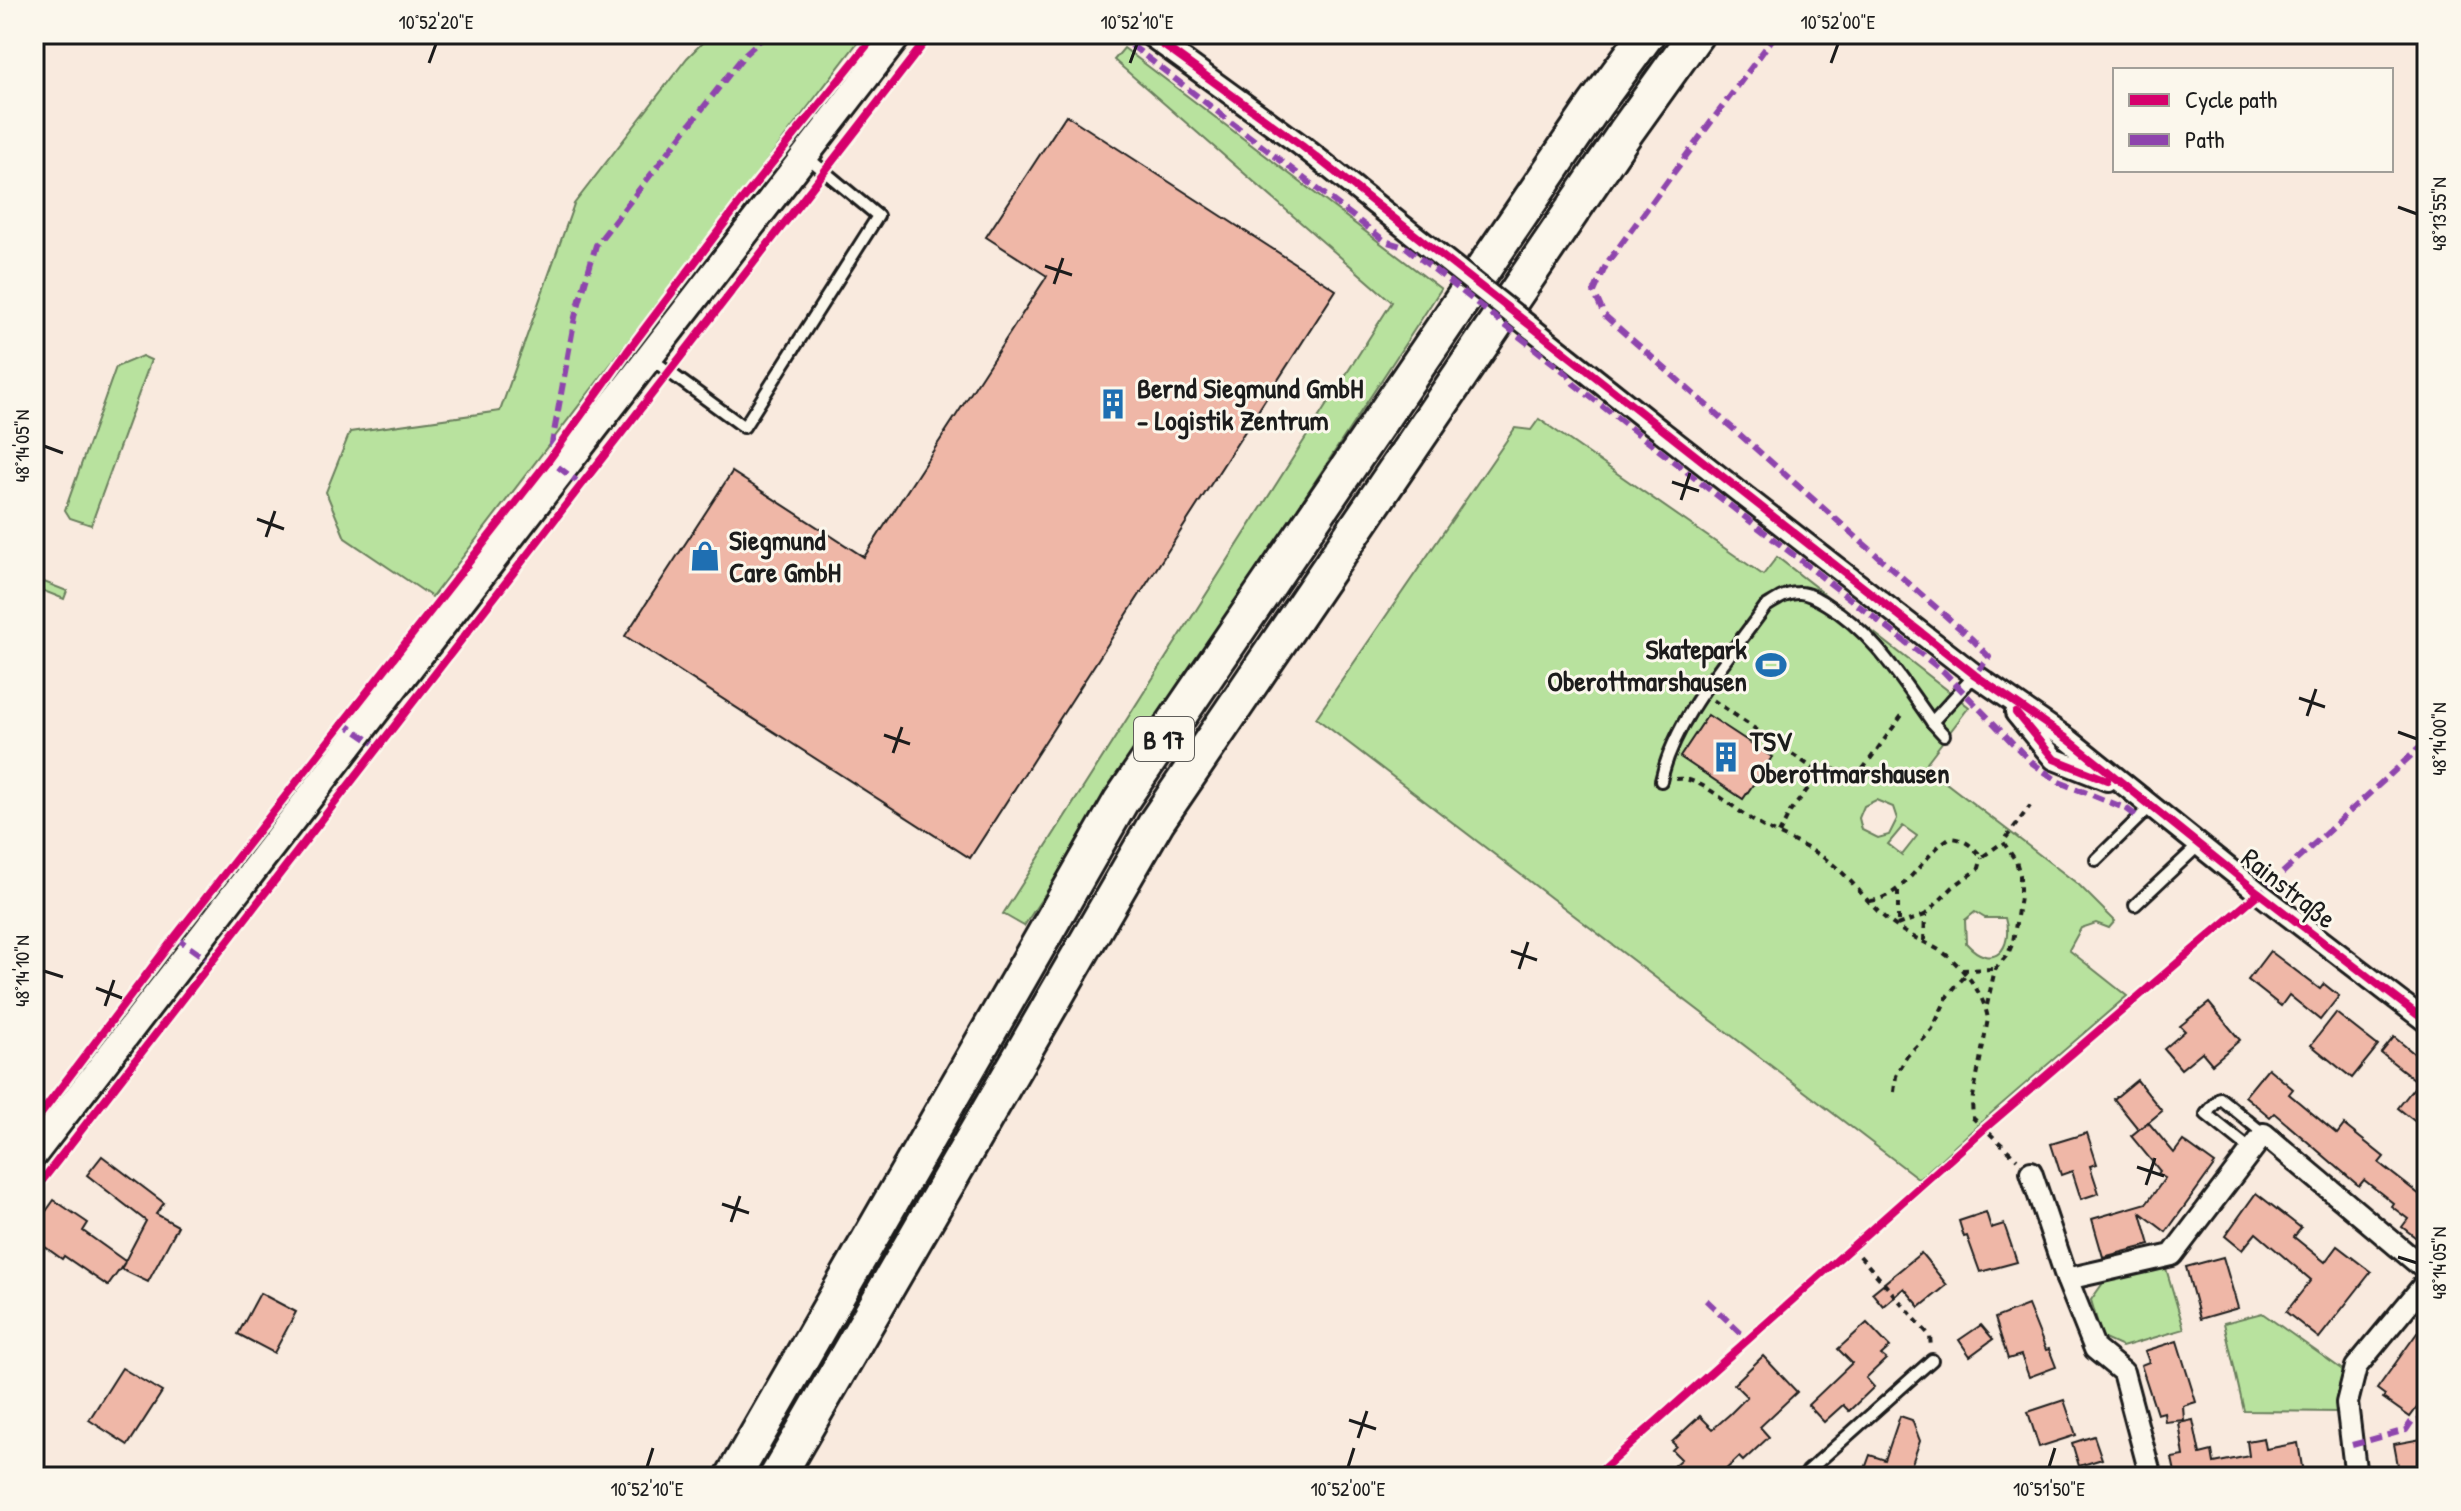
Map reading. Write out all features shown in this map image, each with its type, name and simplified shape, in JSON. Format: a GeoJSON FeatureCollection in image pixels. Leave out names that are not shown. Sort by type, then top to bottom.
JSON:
{"type":"FeatureCollection","features":[{"type":"Feature","properties":{"kind":"highway","name":"B 17"},"geometry":{"type":"LineString","coordinates":[[733,1477],[1121,801],[1577,131],[1647,34]]}},
{"type":"Feature","properties":{"kind":"highway","name":"B 17"},"geometry":{"type":"LineString","coordinates":[[777,1477],[1157,821],[1625,133],[1696,34]]}},
{"type":"Feature","properties":{"kind":"street"},"geometry":{"type":"LineString","coordinates":[[34,1154],[899,34]]}},
{"type":"Feature","properties":{"kind":"street","name":"Rainstraße"},"geometry":{"type":"LineString","coordinates":[[1148,34],[1302,146],[1662,432],[1975,675],[2069,740],[2150,807],[2427,1022]]}},
{"type":"Feature","properties":{"kind":"street"},"geometry":{"type":"LineString","coordinates":[[2067,1279],[2172,1255],[2257,1142],[2427,1271]]}},
{"type":"Feature","properties":{"kind":"street"},"geometry":{"type":"LineString","coordinates":[[2031,1172],[2067,1279],[2095,1349],[2123,1372],[2151,1477]]}},
{"type":"Feature","properties":{"kind":"street"},"geometry":{"type":"LineString","coordinates":[[2356,1477],[2347,1403],[2356,1367],[2427,1281]]}},
{"type":"Feature","properties":{"kind":"lane"},"geometry":{"type":"LineString","coordinates":[[649,357],[744,427],[878,216],[805,155]]}},
{"type":"Feature","properties":{"kind":"lane"},"geometry":{"type":"LineString","coordinates":[[1661,781],[1666,758],[1681,728],[1765,607],[1782,596],[1800,592],[1837,611],[1865,633],[1944,735]]}},
{"type":"Feature","properties":{"kind":"lane"},"geometry":{"type":"LineString","coordinates":[[1932,722],[1975,675]]}},
{"type":"Feature","properties":{"kind":"lane"},"geometry":{"type":"LineString","coordinates":[[2096,860],[2150,807]]}},
{"type":"Feature","properties":{"kind":"lane"},"geometry":{"type":"LineString","coordinates":[[2135,905],[2199,845]]}},
{"type":"Feature","properties":{"kind":"lane"},"geometry":{"type":"LineString","coordinates":[[2220,1098],[2257,1142],[2206,1114],[2220,1098]]}},
{"type":"Feature","properties":{"kind":"lane"},"geometry":{"type":"LineString","coordinates":[[1804,1477],[1932,1360]]}},
{"type":"Feature","properties":{"kind":"path"},"geometry":{"type":"LineString","coordinates":[[1704,694],[1820,773]]}},
{"type":"Feature","properties":{"kind":"path"},"geometry":{"type":"LineString","coordinates":[[1779,834],[1790,812],[1820,773],[1830,768],[1860,773],[1914,698]]}},
{"type":"Feature","properties":{"kind":"path"},"geometry":{"type":"LineString","coordinates":[[1661,781],[1681,778],[1695,782],[1756,823],[1831,863],[1897,925],[1950,958],[1964,972],[1986,1007],[1988,1019],[1972,1102],[1973,1118],[2031,1172]]}},
{"type":"Feature","properties":{"kind":"path"},"geometry":{"type":"LineString","coordinates":[[1897,925],[1925,915],[1953,887],[1979,868],[1982,857],[2003,842],[2030,806]]}},
{"type":"Feature","properties":{"kind":"path"},"geometry":{"type":"LineString","coordinates":[[1868,901],[1898,891],[1949,838],[1967,842],[1982,857]]}},
{"type":"Feature","properties":{"kind":"path"},"geometry":{"type":"LineString","coordinates":[[1986,1007],[1995,969],[2008,954],[2013,942],[2020,897],[2020,875],[2016,861],[2003,842]]}},
{"type":"Feature","properties":{"kind":"path"},"geometry":{"type":"LineString","coordinates":[[1897,925],[1898,891]]}},
{"type":"Feature","properties":{"kind":"path"},"geometry":{"type":"LineString","coordinates":[[1924,941],[1925,915]]}},
{"type":"Feature","properties":{"kind":"path"},"geometry":{"type":"LineString","coordinates":[[1894,1092],[1896,1076],[1907,1056],[1932,1030],[1948,995],[1964,972],[1995,969]]}},
{"type":"Feature","properties":{"kind":"path"},"geometry":{"type":"LineString","coordinates":[[1852,1247],[1930,1336],[1932,1360]]}},
{"type":"Feature","properties":{"kind":"green space"},"geometry":{"type":"Polygon","coordinates":[[[711,34],[864,34],[432,597],[345,538],[326,492],[350,432],[500,411],[574,204],[687,58],[711,34]]]}},
{"type":"Feature","properties":{"kind":"green space"},"geometry":{"type":"Polygon","coordinates":[[[1124,48],[1441,289],[1024,926],[1003,914],[1392,302],[1114,60],[1124,48]]]}},
{"type":"Feature","properties":{"kind":"green space"},"geometry":{"type":"Polygon","coordinates":[[[142,356],[151,360],[91,525],[70,518],[65,510],[116,367],[142,356]]]}},
{"type":"Feature","properties":{"kind":"green space"},"geometry":{"type":"Polygon","coordinates":[[[1539,419],[1763,575],[1777,557],[1969,707],[1924,766],[2079,885],[2115,921],[2109,928],[2096,923],[2081,928],[2069,950],[2127,996],[1919,1179],[1316,718],[1515,428],[1531,430],[1539,419]],[[1876,800],[1864,806],[1859,818],[1862,830],[1878,838],[1889,835],[1897,819],[1893,807],[1876,800]],[[1903,826],[1888,844],[1902,855],[1917,836],[1903,826]],[[1975,912],[1965,920],[1966,943],[1976,952],[1993,956],[2004,947],[2005,918],[1985,918],[1975,912]]]}},
{"type":"Feature","properties":{"kind":"green space"},"geometry":{"type":"Polygon","coordinates":[[[34,578],[67,591],[64,599],[34,587],[34,578]]]}},
{"type":"Feature","properties":{"kind":"green space"},"geometry":{"type":"Polygon","coordinates":[[[2165,1265],[2184,1329],[2122,1347],[2102,1338],[2091,1300],[2103,1283],[2165,1265]]]}},
{"type":"Feature","properties":{"kind":"green space"},"geometry":{"type":"Polygon","coordinates":[[[2262,1313],[2344,1371],[2339,1389],[2339,1412],[2244,1411],[2224,1323],[2262,1313]]]}},
{"type":"Feature","properties":{"kind":"building","name":"Bernd Siegmund GmbH - Logistik Zentrum"},"geometry":{"type":"Polygon","coordinates":[[[1066,115],[1336,290],[970,858],[625,636],[732,472],[864,557],[1047,276],[986,237],[1066,115]]]}},
{"type":"Feature","properties":{"kind":"building","name":"TSV Oberottmarshausen"},"geometry":{"type":"Polygon","coordinates":[[[1708,715],[1772,757],[1743,799],[1680,757],[1708,715]]]}},
{"type":"Feature","properties":{"kind":"building"},"geometry":{"type":"Polygon","coordinates":[[[2270,951],[2320,989],[2324,984],[2339,996],[2320,1020],[2289,995],[2281,1006],[2248,980],[2270,951]]]}},
{"type":"Feature","properties":{"kind":"building"},"geometry":{"type":"Polygon","coordinates":[[[2209,1003],[2240,1040],[2212,1064],[2202,1052],[2181,1069],[2164,1049],[2185,1031],[2180,1026],[2209,1003]]]}},
{"type":"Feature","properties":{"kind":"building"},"geometry":{"type":"Polygon","coordinates":[[[2336,1013],[2378,1046],[2352,1078],[2311,1045],[2336,1013]]]}},
{"type":"Feature","properties":{"kind":"building"},"geometry":{"type":"Polygon","coordinates":[[[2394,1037],[2427,1064],[2427,1070],[2418,1082],[2381,1053],[2394,1037]]]}},
{"type":"Feature","properties":{"kind":"building"},"geometry":{"type":"Polygon","coordinates":[[[2268,1068],[2293,1089],[2289,1094],[2337,1134],[2344,1125],[2384,1157],[2379,1163],[2424,1198],[2427,1194],[2427,1246],[2402,1227],[2408,1219],[2391,1206],[2393,1203],[2364,1180],[2359,1186],[2274,1113],[2270,1117],[2245,1096],[2268,1068]]]}},
{"type":"Feature","properties":{"kind":"building"},"geometry":{"type":"Polygon","coordinates":[[[2137,1080],[2162,1111],[2139,1130],[2114,1099],[2137,1080]]]}},
{"type":"Feature","properties":{"kind":"building"},"geometry":{"type":"Polygon","coordinates":[[[2417,1084],[2427,1092],[2427,1131],[2398,1108],[2417,1084]]]}},
{"type":"Feature","properties":{"kind":"building"},"geometry":{"type":"Polygon","coordinates":[[[2148,1122],[2174,1153],[2183,1141],[2215,1164],[2166,1232],[2141,1213],[2150,1245],[2103,1257],[2092,1219],[2147,1203],[2165,1178],[2158,1174],[2160,1171],[2131,1136],[2148,1122]]]}},
{"type":"Feature","properties":{"kind":"building"},"geometry":{"type":"Polygon","coordinates":[[[2087,1133],[2097,1164],[2090,1166],[2099,1193],[2081,1199],[2072,1171],[2061,1175],[2051,1144],[2087,1133]]]}},
{"type":"Feature","properties":{"kind":"building"},"geometry":{"type":"Polygon","coordinates":[[[102,1156],[164,1203],[156,1214],[178,1226],[148,1282],[121,1269],[125,1262],[108,1286],[34,1239],[34,1228],[54,1200],[88,1223],[83,1231],[125,1261],[146,1221],[87,1175],[102,1156]]]}},
{"type":"Feature","properties":{"kind":"building"},"geometry":{"type":"Polygon","coordinates":[[[2256,1193],[2301,1228],[2294,1237],[2325,1262],[2337,1246],[2371,1272],[2319,1338],[2286,1312],[2311,1280],[2256,1233],[2242,1250],[2225,1236],[2256,1193]]]}},
{"type":"Feature","properties":{"kind":"building"},"geometry":{"type":"Polygon","coordinates":[[[1986,1212],[1991,1228],[2004,1224],[2017,1262],[1980,1272],[1959,1221],[1986,1212]]]}},
{"type":"Feature","properties":{"kind":"building"},"geometry":{"type":"Polygon","coordinates":[[[1921,1253],[1947,1285],[1920,1307],[1904,1288],[1883,1306],[1872,1293],[1921,1253]]]}},
{"type":"Feature","properties":{"kind":"building"},"geometry":{"type":"Polygon","coordinates":[[[2223,1257],[2238,1308],[2200,1319],[2186,1267],[2223,1257]]]}},
{"type":"Feature","properties":{"kind":"building"},"geometry":{"type":"Polygon","coordinates":[[[260,1293],[296,1312],[274,1353],[238,1334],[260,1293]]]}},
{"type":"Feature","properties":{"kind":"building"},"geometry":{"type":"Polygon","coordinates":[[[2028,1305],[2056,1367],[2029,1377],[2021,1355],[2008,1359],[1995,1318],[2028,1305]]]}},
{"type":"Feature","properties":{"kind":"building"},"geometry":{"type":"Polygon","coordinates":[[[2427,1319],[2427,1394],[2410,1417],[2383,1398],[2385,1395],[2377,1389],[2427,1319]]]}},
{"type":"Feature","properties":{"kind":"building"},"geometry":{"type":"Polygon","coordinates":[[[1867,1323],[1890,1347],[1881,1355],[1886,1359],[1866,1378],[1874,1387],[1849,1411],[1843,1405],[1824,1422],[1808,1405],[1852,1363],[1838,1349],[1867,1323]]]}},
{"type":"Feature","properties":{"kind":"building"},"geometry":{"type":"Polygon","coordinates":[[[1981,1325],[1993,1339],[1970,1356],[1959,1340],[1981,1325]]]}},
{"type":"Feature","properties":{"kind":"building"},"geometry":{"type":"Polygon","coordinates":[[[2177,1341],[2196,1402],[2183,1406],[2184,1420],[2165,1422],[2164,1412],[2157,1414],[2141,1365],[2149,1362],[2145,1351],[2177,1341]]]}},
{"type":"Feature","properties":{"kind":"building"},"geometry":{"type":"Polygon","coordinates":[[[1763,1356],[1797,1392],[1760,1427],[1769,1437],[1743,1461],[1739,1457],[1718,1477],[1661,1477],[1681,1459],[1672,1450],[1676,1446],[1672,1442],[1700,1416],[1713,1429],[1747,1397],[1734,1384],[1763,1356]]]}},
{"type":"Feature","properties":{"kind":"building"},"geometry":{"type":"Polygon","coordinates":[[[122,1368],[162,1392],[128,1445],[89,1420],[122,1368]]]}},
{"type":"Feature","properties":{"kind":"building"},"geometry":{"type":"Polygon","coordinates":[[[2064,1400],[2076,1435],[2039,1447],[2028,1412],[2064,1400]]]}},
{"type":"Feature","properties":{"kind":"building"},"geometry":{"type":"Polygon","coordinates":[[[1900,1416],[1912,1420],[1920,1441],[1910,1469],[1926,1474],[1925,1477],[1862,1477],[1870,1455],[1885,1460],[1900,1416]]]}},
{"type":"Feature","properties":{"kind":"building"},"geometry":{"type":"Polygon","coordinates":[[[2193,1420],[2200,1454],[2212,1451],[2214,1463],[2249,1456],[2247,1441],[2264,1438],[2266,1449],[2298,1443],[2303,1473],[2280,1477],[2176,1477],[2172,1458],[2184,1456],[2179,1423],[2193,1420]]]}},
{"type":"Feature","properties":{"kind":"building"},"geometry":{"type":"Polygon","coordinates":[[[2094,1436],[2102,1459],[2079,1466],[2072,1443],[2094,1436]]]}},
{"type":"Feature","properties":{"kind":"building"},"geometry":{"type":"Polygon","coordinates":[[[2427,1438],[2427,1477],[2407,1477],[2399,1471],[2394,1444],[2427,1438]]]}},
{"type":"Feature","properties":{"kind":"marked path"},"geometry":{"type":"LineString","coordinates":[[582,485],[549,460],[575,317],[596,245],[745,54],[767,34]]}},
{"type":"Feature","properties":{"kind":"marked path"},"geometry":{"type":"LineString","coordinates":[[1117,34],[1385,241],[1407,248],[1567,374],[1574,384],[1944,672],[2031,762],[2059,782],[2127,809],[2139,818]]}},
{"type":"Feature","properties":{"kind":"marked path"},"geometry":{"type":"LineString","coordinates":[[1776,34],[1607,263],[1594,292],[1604,315],[1973,640],[1989,657],[1975,675]]}},
{"type":"Feature","properties":{"kind":"marked path"},"geometry":{"type":"LineString","coordinates":[[342,722],[378,746]]}},
{"type":"Feature","properties":{"kind":"marked path"},"geometry":{"type":"LineString","coordinates":[[2256,897],[2427,741]]}},
{"type":"Feature","properties":{"kind":"marked path"},"geometry":{"type":"LineString","coordinates":[[175,937],[212,963]]}},
{"type":"Feature","properties":{"kind":"marked path"},"geometry":{"type":"LineString","coordinates":[[1706,1300],[1748,1340]]}},
{"type":"Feature","properties":{"kind":"marked path"},"geometry":{"type":"LineString","coordinates":[[2352,1445],[2406,1430],[2412,1421],[2427,1418]]}},
{"type":"Feature","properties":{"kind":"cycle path"},"geometry":{"type":"LineString","coordinates":[[34,1123],[175,937],[549,460],[739,204],[876,34]]}},
{"type":"Feature","properties":{"kind":"cycle path"},"geometry":{"type":"LineString","coordinates":[[34,1191],[931,34]]}},
{"type":"Feature","properties":{"kind":"cycle path"},"geometry":{"type":"LineString","coordinates":[[1148,34],[1302,146],[1975,675],[2069,740],[2259,893],[2427,1022]]}},
{"type":"Feature","properties":{"kind":"cycle path"},"geometry":{"type":"LineString","coordinates":[[2016,713],[2054,759],[2107,780]]}},
{"type":"Feature","properties":{"kind":"cycle path"},"geometry":{"type":"LineString","coordinates":[[1594,1477],[1984,1129],[2259,893]]}},
{"type":"Feature","properties":{"kind":"place","name":"Bernd Siegmund GmbH - Logistik Zentrum"},"geometry":{"type":"Point","coordinates":[1113,404]}},
{"type":"Feature","properties":{"kind":"place","name":"Siegmund Care GmbH"},"geometry":{"type":"Point","coordinates":[705,556]}},
{"type":"Feature","properties":{"kind":"place","name":"Skatepark Oberottmarshausen"},"geometry":{"type":"Point","coordinates":[1771,665]}},
{"type":"Feature","properties":{"kind":"place","name":"TSV Oberottmarshausen"},"geometry":{"type":"Point","coordinates":[1726,757]}}]}
